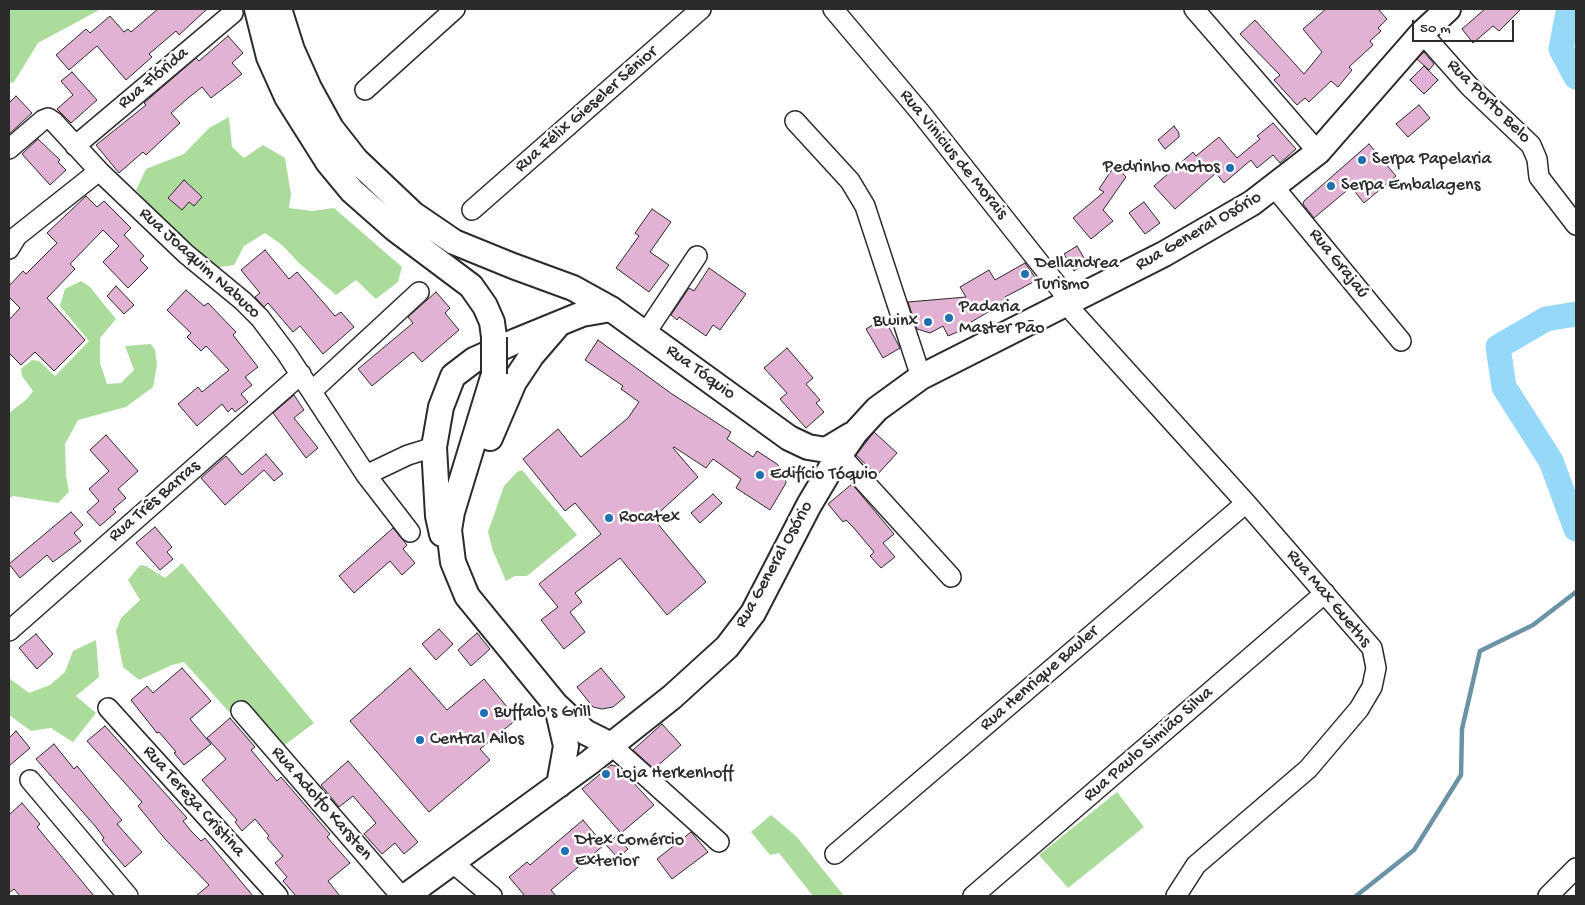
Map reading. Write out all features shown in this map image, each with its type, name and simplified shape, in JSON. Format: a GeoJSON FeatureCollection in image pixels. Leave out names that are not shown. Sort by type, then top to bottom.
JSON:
{"type":"FeatureCollection","features":[{"type":"Feature","properties":{"kind":"main road"},"geometry":{"type":"LineString","coordinates":[[257,9],[269,57],[287,97],[328,162],[352,191],[395,229],[471,286],[485,306],[492,322],[494,337],[494,374],[452,512],[449,530],[453,562],[468,596],[556,705],[585,732],[611,745]]}},
{"type":"Feature","properties":{"kind":"main road","name":"Rua Tóquio"},"geometry":{"type":"LineString","coordinates":[[279,9],[292,50],[309,88],[331,128],[356,160],[413,214],[454,242],[573,288],[611,309],[789,438],[808,446],[826,450],[854,433]]}},
{"type":"Feature","properties":{"kind":"main road","name":"Rua General Osório"},"geometry":{"type":"LineString","coordinates":[[406,896],[611,745],[672,697],[727,647],[753,613],[808,505],[854,433],[877,409],[921,377],[1069,303],[1189,240],[1245,208],[1318,152],[1422,33],[1448,9]]}},
{"type":"Feature","properties":{"kind":"main road"},"geometry":{"type":"LineString","coordinates":[[451,551],[443,538],[438,516],[434,447],[441,407],[453,376],[474,360],[589,312],[611,309]]}},
{"type":"Feature","properties":{"kind":"main road"},"geometry":{"type":"LineString","coordinates":[[468,596],[463,572],[462,544],[465,520],[481,462],[514,382],[532,355],[558,325]]}},
{"type":"Feature","properties":{"kind":"main road","name":"Rua Tóquio"},"geometry":{"type":"LineString","coordinates":[[789,438],[811,467],[813,485],[808,505]]}},
{"type":"Feature","properties":{"kind":"main road"},"geometry":{"type":"LineString","coordinates":[[556,705],[566,746],[559,785]]}},
{"type":"Feature","properties":{"kind":"street"},"geometry":{"type":"LineString","coordinates":[[366,90],[455,9]]}},
{"type":"Feature","properties":{"kind":"street","name":"Rua Félix Gieseler Sênior"},"geometry":{"type":"LineString","coordinates":[[472,210],[701,9]]}},
{"type":"Feature","properties":{"kind":"street","name":"Rua Vinicius de Morais"},"geometry":{"type":"LineString","coordinates":[[833,9],[920,112],[1061,290],[1069,303]]}},
{"type":"Feature","properties":{"kind":"street"},"geometry":{"type":"LineString","coordinates":[[1194,9],[1318,152]]}},
{"type":"Feature","properties":{"kind":"street","name":"Rua Flórida"},"geometry":{"type":"LineString","coordinates":[[75,146],[233,13]]}},
{"type":"Feature","properties":{"kind":"street","name":"Rua Porto Belo"},"geometry":{"type":"LineString","coordinates":[[1422,33],[1469,86],[1531,145],[1537,159],[1539,177],[1576,225]]}},
{"type":"Feature","properties":{"kind":"street","name":"Rua Joaquim Nabuco"},"geometry":{"type":"LineString","coordinates":[[9,149],[43,120],[48,118],[54,122],[99,171],[186,254],[243,301],[260,318],[301,374],[366,475],[410,532]]}},
{"type":"Feature","properties":{"kind":"street"},"geometry":{"type":"LineString","coordinates":[[795,121],[850,181],[865,206],[921,377]]}},
{"type":"Feature","properties":{"kind":"street"},"geometry":{"type":"LineString","coordinates":[[9,249],[17,236],[99,171]]}},
{"type":"Feature","properties":{"kind":"street","name":"Rua Grajaú"},"geometry":{"type":"LineString","coordinates":[[1274,187],[1401,341]]}},
{"type":"Feature","properties":{"kind":"street"},"geometry":{"type":"LineString","coordinates":[[645,334],[697,256]]}},
{"type":"Feature","properties":{"kind":"street"},"geometry":{"type":"LineString","coordinates":[[312,390],[419,292]]}},
{"type":"Feature","properties":{"kind":"street","name":"Rua Max Gueths"},"geometry":{"type":"LineString","coordinates":[[1069,303],[1082,322],[1246,503],[1372,648],[1376,668],[1372,687],[1359,709],[1308,769],[1196,865],[1176,896]]}},
{"type":"Feature","properties":{"kind":"street","name":"Rua Três Barras"},"geometry":{"type":"LineString","coordinates":[[9,631],[301,374]]}},
{"type":"Feature","properties":{"kind":"street"},"geometry":{"type":"LineString","coordinates":[[366,475],[408,455],[434,447]]}},
{"type":"Feature","properties":{"kind":"street"},"geometry":{"type":"LineString","coordinates":[[840,455],[951,577]]}},
{"type":"Feature","properties":{"kind":"street","name":"Rua Henrique Bauler"},"geometry":{"type":"LineString","coordinates":[[834,854],[1246,503]]}},
{"type":"Feature","properties":{"kind":"street","name":"Rua Paulo Simião Silva"},"geometry":{"type":"LineString","coordinates":[[973,896],[1325,593]]}},
{"type":"Feature","properties":{"kind":"street","name":"Rua Tereza Cristina"},"geometry":{"type":"LineString","coordinates":[[108,708],[278,896]]}},
{"type":"Feature","properties":{"kind":"street","name":"Rua Adolfo Karsten"},"geometry":{"type":"LineString","coordinates":[[241,711],[401,896]]}},
{"type":"Feature","properties":{"kind":"street"},"geometry":{"type":"LineString","coordinates":[[611,745],[719,842]]}},
{"type":"Feature","properties":{"kind":"street"},"geometry":{"type":"LineString","coordinates":[[30,780],[128,896]]}},
{"type":"Feature","properties":{"kind":"street"},"geometry":{"type":"LineString","coordinates":[[452,862],[492,896]]}},
{"type":"Feature","properties":{"kind":"street"},"geometry":{"type":"LineString","coordinates":[[1548,896],[1576,868]]}},
{"type":"Feature","properties":{"kind":"green space"},"geometry":{"type":"Polygon","coordinates":[[[9,9],[101,9],[38,43],[14,82],[9,83],[9,9]]]}},
{"type":"Feature","properties":{"kind":"green space"},"geometry":{"type":"Polygon","coordinates":[[[229,117],[232,147],[244,158],[263,145],[285,158],[291,194],[289,208],[312,211],[334,208],[402,267],[398,282],[376,299],[356,280],[336,295],[299,263],[282,245],[265,233],[244,246],[234,265],[214,268],[162,218],[136,190],[146,169],[184,154],[209,128],[229,117]]]}},
{"type":"Feature","properties":{"kind":"green space"},"geometry":{"type":"Polygon","coordinates":[[[81,281],[90,287],[116,319],[100,338],[100,363],[107,384],[121,383],[134,370],[125,346],[151,344],[155,350],[157,365],[153,387],[126,407],[78,420],[65,444],[66,475],[69,492],[58,503],[13,496],[9,499],[9,413],[27,399],[33,391],[22,376],[21,369],[32,360],[39,361],[55,376],[89,341],[60,306],[65,289],[81,281]]]}},
{"type":"Feature","properties":{"kind":"green space"},"geometry":{"type":"Polygon","coordinates":[[[522,470],[577,535],[527,576],[515,576],[506,581],[493,551],[488,532],[504,486],[517,472],[522,470]]]}},
{"type":"Feature","properties":{"kind":"green space"},"geometry":{"type":"Polygon","coordinates":[[[182,563],[314,723],[282,747],[242,703],[229,712],[184,662],[172,665],[139,680],[123,667],[116,631],[121,618],[140,600],[128,580],[140,565],[146,566],[165,578],[182,563]]]}},
{"type":"Feature","properties":{"kind":"green space"},"geometry":{"type":"Polygon","coordinates":[[[96,640],[99,677],[76,696],[96,713],[73,742],[51,728],[31,731],[9,715],[9,678],[29,693],[50,685],[65,672],[73,651],[96,640]]]}},
{"type":"Feature","properties":{"kind":"green space"},"geometry":{"type":"Polygon","coordinates":[[[1117,792],[1144,827],[1068,888],[1039,855],[1117,792]]]}},
{"type":"Feature","properties":{"kind":"green space"},"geometry":{"type":"Polygon","coordinates":[[[771,815],[797,837],[844,896],[813,896],[779,853],[770,855],[751,832],[771,815]]]}},
{"type":"Feature","properties":{"kind":"building"},"geometry":{"type":"Polygon","coordinates":[[[158,9],[207,9],[179,35],[176,31],[149,54],[152,57],[126,80],[97,46],[69,70],[56,55],[86,29],[90,33],[110,16],[124,32],[128,29],[131,32],[158,9]]]}},
{"type":"Feature","properties":{"kind":"building"},"geometry":{"type":"Polygon","coordinates":[[[1326,9],[1378,9],[1387,19],[1378,28],[1381,31],[1370,41],[1373,45],[1349,67],[1352,70],[1338,87],[1331,81],[1309,102],[1305,98],[1297,105],[1274,80],[1280,75],[1240,34],[1255,20],[1304,74],[1322,52],[1303,29],[1326,9]]]}},
{"type":"Feature","properties":{"kind":"building"},"geometry":{"type":"Polygon","coordinates":[[[1485,9],[1521,9],[1499,31],[1493,26],[1473,43],[1462,29],[1485,9]]]}},
{"type":"Feature","properties":{"kind":"building"},"geometry":{"type":"Polygon","coordinates":[[[228,36],[243,53],[232,63],[242,74],[211,98],[202,87],[187,99],[171,113],[180,123],[146,155],[143,152],[119,173],[96,145],[146,105],[144,103],[196,58],[199,61],[228,36]]]}},
{"type":"Feature","properties":{"kind":"building"},"geometry":{"type":"Polygon","coordinates":[[[1424,52],[1434,64],[1429,70],[1417,59],[1424,52]]]}},
{"type":"Feature","properties":{"kind":"building"},"geometry":{"type":"Polygon","coordinates":[[[1424,66],[1438,80],[1424,94],[1410,80],[1424,66]]]}},
{"type":"Feature","properties":{"kind":"building"},"geometry":{"type":"Polygon","coordinates":[[[72,72],[97,100],[71,123],[57,109],[73,95],[61,81],[72,72]]]}},
{"type":"Feature","properties":{"kind":"building"},"geometry":{"type":"Polygon","coordinates":[[[16,96],[32,113],[9,134],[9,103],[16,96]]]}},
{"type":"Feature","properties":{"kind":"building"},"geometry":{"type":"Polygon","coordinates":[[[1419,105],[1430,118],[1408,137],[1396,124],[1419,105]]]}},
{"type":"Feature","properties":{"kind":"building"},"geometry":{"type":"Polygon","coordinates":[[[1273,123],[1296,149],[1280,163],[1273,155],[1257,168],[1251,160],[1224,183],[1216,173],[1175,209],[1154,186],[1193,152],[1196,156],[1219,137],[1237,158],[1260,139],[1257,136],[1273,123]]]}},
{"type":"Feature","properties":{"kind":"building"},"geometry":{"type":"Polygon","coordinates":[[[1174,126],[1179,133],[1179,137],[1165,149],[1158,140],[1174,126]]]}},
{"type":"Feature","properties":{"kind":"building"},"geometry":{"type":"Polygon","coordinates":[[[38,139],[60,160],[58,162],[66,170],[50,185],[22,154],[38,139]]]}},
{"type":"Feature","properties":{"kind":"building"},"geometry":{"type":"Polygon","coordinates":[[[1369,144],[1396,176],[1364,203],[1351,187],[1314,218],[1303,204],[1304,201],[1369,144]]]}},
{"type":"Feature","properties":{"kind":"building"},"geometry":{"type":"Polygon","coordinates":[[[1115,165],[1126,177],[1103,210],[1113,221],[1091,239],[1073,218],[1104,192],[1099,189],[1115,165]]]}},
{"type":"Feature","properties":{"kind":"building"},"geometry":{"type":"Polygon","coordinates":[[[184,180],[202,197],[194,206],[189,202],[182,210],[168,198],[184,180]]]}},
{"type":"Feature","properties":{"kind":"building"},"geometry":{"type":"Polygon","coordinates":[[[86,196],[97,207],[104,201],[131,228],[124,235],[144,256],[140,260],[148,268],[128,288],[103,262],[119,246],[103,230],[70,264],[75,269],[47,298],[85,340],[54,371],[35,352],[21,365],[9,353],[9,320],[20,308],[9,297],[9,286],[23,271],[26,274],[57,243],[47,233],[86,196]]]}},
{"type":"Feature","properties":{"kind":"building"},"geometry":{"type":"Polygon","coordinates":[[[1144,202],[1160,223],[1145,234],[1129,213],[1144,202]]]}},
{"type":"Feature","properties":{"kind":"building"},"geometry":{"type":"Polygon","coordinates":[[[652,209],[671,222],[650,252],[669,265],[649,292],[616,268],[639,236],[635,233],[652,209]]]}},
{"type":"Feature","properties":{"kind":"building"},"geometry":{"type":"Polygon","coordinates":[[[1077,246],[1087,263],[1074,271],[1064,254],[1077,246]]]}},
{"type":"Feature","properties":{"kind":"building"},"geometry":{"type":"Polygon","coordinates":[[[265,250],[289,279],[297,272],[335,316],[341,312],[354,327],[323,354],[300,326],[293,332],[268,303],[264,307],[255,297],[260,293],[241,270],[265,250]]]}},
{"type":"Feature","properties":{"kind":"building"},"geometry":{"type":"Polygon","coordinates":[[[1025,263],[1037,280],[1005,297],[1007,301],[961,328],[962,330],[948,336],[943,326],[930,333],[917,329],[908,302],[966,297],[960,287],[989,270],[995,280],[1025,263]]]}},
{"type":"Feature","properties":{"kind":"building"},"geometry":{"type":"Polygon","coordinates":[[[709,268],[746,294],[720,330],[713,325],[706,336],[679,317],[677,320],[671,315],[689,288],[694,291],[709,268]]]}},
{"type":"Feature","properties":{"kind":"building"},"geometry":{"type":"Polygon","coordinates":[[[116,286],[134,305],[124,314],[107,296],[116,286]]]}},
{"type":"Feature","properties":{"kind":"building"},"geometry":{"type":"Polygon","coordinates":[[[186,290],[204,306],[208,303],[236,332],[233,335],[258,367],[245,377],[252,385],[241,394],[248,402],[235,412],[232,408],[228,412],[222,404],[197,426],[178,404],[198,387],[202,392],[229,370],[206,346],[201,351],[187,337],[191,333],[167,310],[186,290]]]}},
{"type":"Feature","properties":{"kind":"building"},"geometry":{"type":"Polygon","coordinates":[[[436,292],[450,308],[445,313],[459,330],[422,362],[413,352],[372,386],[358,369],[413,323],[408,317],[436,292]]]}},
{"type":"Feature","properties":{"kind":"building"},"geometry":{"type":"Polygon","coordinates":[[[884,318],[900,348],[883,358],[866,329],[884,318]]]}},
{"type":"Feature","properties":{"kind":"building"},"geometry":{"type":"Polygon","coordinates":[[[598,340],[672,394],[731,432],[727,439],[753,457],[757,451],[777,464],[784,472],[786,483],[770,510],[736,488],[741,479],[713,459],[706,468],[674,447],[698,477],[653,518],[706,582],[667,615],[620,558],[575,593],[582,602],[570,612],[585,632],[564,649],[541,620],[558,607],[539,584],[601,534],[575,503],[565,511],[523,459],[558,429],[581,457],[628,418],[639,402],[621,389],[623,386],[585,360],[598,340]]]}},
{"type":"Feature","properties":{"kind":"building"},"geometry":{"type":"Polygon","coordinates":[[[787,348],[813,378],[806,384],[820,400],[816,403],[824,412],[806,428],[780,399],[787,393],[764,368],[787,348]]]}},
{"type":"Feature","properties":{"kind":"building"},"geometry":{"type":"Polygon","coordinates":[[[294,395],[304,410],[294,418],[318,448],[306,458],[273,413],[294,395]]]}},
{"type":"Feature","properties":{"kind":"building"},"geometry":{"type":"Polygon","coordinates":[[[874,432],[897,453],[877,475],[856,455],[874,432]]]}},
{"type":"Feature","properties":{"kind":"building"},"geometry":{"type":"Polygon","coordinates":[[[106,435],[138,471],[118,489],[126,498],[113,509],[116,512],[100,526],[87,512],[99,501],[89,489],[109,471],[90,450],[106,435]]]}},
{"type":"Feature","properties":{"kind":"building"},"geometry":{"type":"Polygon","coordinates":[[[266,454],[283,474],[274,481],[264,470],[225,505],[201,478],[226,456],[242,475],[266,454]]]}},
{"type":"Feature","properties":{"kind":"building"},"geometry":{"type":"Polygon","coordinates":[[[852,484],[894,534],[883,543],[895,557],[881,568],[870,556],[874,552],[853,527],[846,520],[843,522],[828,504],[852,484]]]}},
{"type":"Feature","properties":{"kind":"building"},"geometry":{"type":"Polygon","coordinates":[[[713,494],[722,503],[700,523],[691,513],[713,494]]]}},
{"type":"Feature","properties":{"kind":"building"},"geometry":{"type":"Polygon","coordinates":[[[71,512],[83,525],[74,533],[81,541],[53,562],[47,555],[20,578],[9,564],[71,512]]]}},
{"type":"Feature","properties":{"kind":"building"},"geometry":{"type":"Polygon","coordinates":[[[155,527],[172,547],[167,552],[173,559],[160,570],[136,543],[155,527]]]}},
{"type":"Feature","properties":{"kind":"building"},"geometry":{"type":"Polygon","coordinates":[[[393,528],[407,545],[403,549],[415,563],[402,575],[390,561],[354,593],[339,576],[393,528]]]}},
{"type":"Feature","properties":{"kind":"building"},"geometry":{"type":"Polygon","coordinates":[[[439,629],[453,644],[436,660],[422,644],[439,629]]]}},
{"type":"Feature","properties":{"kind":"building"},"geometry":{"type":"Polygon","coordinates":[[[477,633],[490,649],[471,666],[458,650],[477,633]]]}},
{"type":"Feature","properties":{"kind":"building"},"geometry":{"type":"Polygon","coordinates":[[[36,634],[53,654],[37,669],[19,648],[36,634]]]}},
{"type":"Feature","properties":{"kind":"building"},"geometry":{"type":"Polygon","coordinates":[[[182,668],[211,701],[190,719],[211,744],[184,765],[174,753],[176,752],[159,732],[157,733],[131,700],[147,686],[153,693],[182,668]]]}},
{"type":"Feature","properties":{"kind":"building","name":"Central Ailos"},"geometry":{"type":"Polygon","coordinates":[[[410,668],[447,710],[484,679],[517,719],[480,749],[490,760],[429,812],[350,721],[410,668]]]}},
{"type":"Feature","properties":{"kind":"building"},"geometry":{"type":"Polygon","coordinates":[[[601,668],[625,697],[613,707],[602,709],[593,707],[577,687],[601,668]]]}},
{"type":"Feature","properties":{"kind":"building"},"geometry":{"type":"Polygon","coordinates":[[[230,718],[255,747],[251,750],[277,781],[281,777],[330,834],[327,837],[350,863],[328,881],[340,896],[296,896],[283,881],[287,877],[275,863],[283,856],[267,838],[269,836],[255,819],[242,831],[235,822],[237,820],[202,780],[226,759],[207,738],[230,718]]]}},
{"type":"Feature","properties":{"kind":"building"},"geometry":{"type":"Polygon","coordinates":[[[662,724],[681,745],[654,769],[633,750],[662,724]]]}},
{"type":"Feature","properties":{"kind":"building"},"geometry":{"type":"Polygon","coordinates":[[[105,726],[187,818],[183,821],[192,832],[201,841],[205,838],[253,896],[196,896],[209,885],[165,839],[138,806],[142,802],[87,741],[105,726]]]}},
{"type":"Feature","properties":{"kind":"building"},"geometry":{"type":"Polygon","coordinates":[[[16,731],[30,748],[9,766],[9,738],[16,731]]]}},
{"type":"Feature","properties":{"kind":"building"},"geometry":{"type":"Polygon","coordinates":[[[54,744],[74,769],[77,766],[122,820],[117,824],[142,852],[125,867],[102,840],[104,838],[96,827],[36,759],[54,744]]]}},
{"type":"Feature","properties":{"kind":"building"},"geometry":{"type":"Polygon","coordinates":[[[348,761],[418,842],[404,854],[395,843],[382,854],[364,834],[376,823],[353,796],[339,807],[321,785],[348,761]]]}},
{"type":"Feature","properties":{"kind":"building"},"geometry":{"type":"Polygon","coordinates":[[[611,765],[619,767],[654,805],[621,833],[582,789],[611,765]]]}},
{"type":"Feature","properties":{"kind":"building"},"geometry":{"type":"Polygon","coordinates":[[[22,803],[40,824],[37,827],[94,896],[20,896],[14,889],[9,893],[9,815],[22,803]]]}},
{"type":"Feature","properties":{"kind":"building"},"geometry":{"type":"Polygon","coordinates":[[[583,820],[604,845],[551,890],[556,896],[525,896],[509,877],[527,862],[530,865],[583,820]]]}},
{"type":"Feature","properties":{"kind":"building"},"geometry":{"type":"Polygon","coordinates":[[[691,832],[708,852],[672,879],[657,859],[691,832]]]}},
{"type":"Feature","properties":{"kind":"building"},"geometry":{"type":"Polygon","coordinates":[[[616,836],[628,849],[618,858],[606,845],[616,836]]]}},
{"type":"Feature","properties":{"kind":"waterway"},"geometry":{"type":"LineString","coordinates":[[1573,9],[1568,12],[1561,49],[1576,77]]}},
{"type":"Feature","properties":{"kind":"waterway"},"geometry":{"type":"LineString","coordinates":[[1576,314],[1546,319],[1498,347],[1504,387],[1551,461],[1576,529]]}},
{"type":"Feature","properties":{"kind":"waterway"},"geometry":{"type":"LineString","coordinates":[[1356,896],[1414,850],[1461,775],[1462,729],[1480,651],[1533,625],[1576,592]]}},
{"type":"Feature","properties":{"kind":"place","name":"Serpa Papelaria"},"geometry":{"type":"Point","coordinates":[1362,160]}},
{"type":"Feature","properties":{"kind":"place","name":"Pedrinho Motos"},"geometry":{"type":"Point","coordinates":[1230,168]}},
{"type":"Feature","properties":{"kind":"place","name":"Serpa Embalagens"},"geometry":{"type":"Point","coordinates":[1331,186]}},
{"type":"Feature","properties":{"kind":"place","name":"Dellandrea Turismo"},"geometry":{"type":"Point","coordinates":[1025,274]}},
{"type":"Feature","properties":{"kind":"place","name":"Padaria Master Pão"},"geometry":{"type":"Point","coordinates":[949,318]}},
{"type":"Feature","properties":{"kind":"place","name":"Bwinx"},"geometry":{"type":"Point","coordinates":[928,322]}},
{"type":"Feature","properties":{"kind":"place","name":"Edifício Tóquio"},"geometry":{"type":"Point","coordinates":[760,475]}},
{"type":"Feature","properties":{"kind":"place","name":"Rocatex"},"geometry":{"type":"Point","coordinates":[609,518]}},
{"type":"Feature","properties":{"kind":"place","name":"Buffalo's Grill"},"geometry":{"type":"Point","coordinates":[484,713]}},
{"type":"Feature","properties":{"kind":"place","name":"Central Ailos"},"geometry":{"type":"Point","coordinates":[420,740]}},
{"type":"Feature","properties":{"kind":"place","name":"Loja Herkenhoff"},"geometry":{"type":"Point","coordinates":[606,774]}},
{"type":"Feature","properties":{"kind":"place","name":"Dtex Comércio Exterior"},"geometry":{"type":"Point","coordinates":[565,851]}}]}
